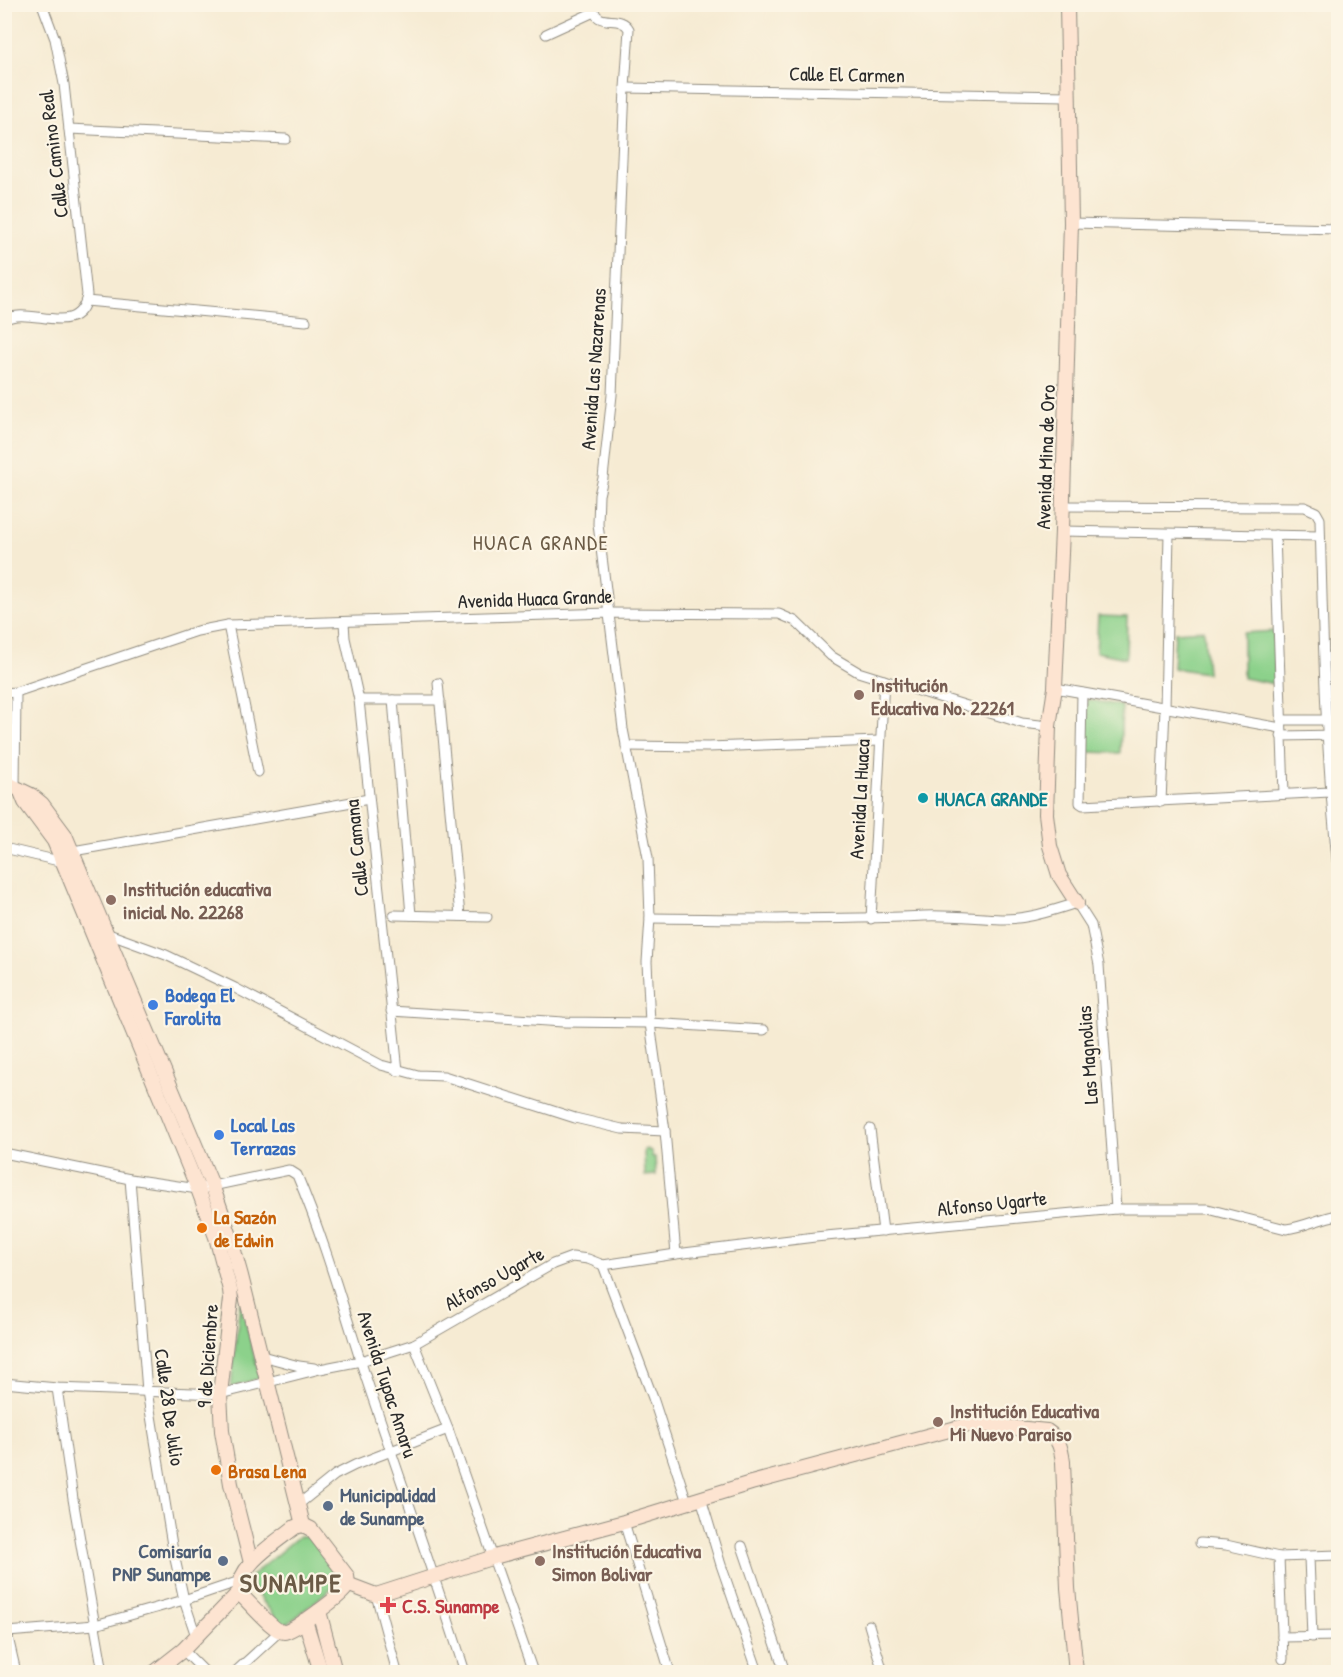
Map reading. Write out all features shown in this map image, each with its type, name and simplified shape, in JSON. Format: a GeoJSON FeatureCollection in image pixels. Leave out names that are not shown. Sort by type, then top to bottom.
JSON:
{"type":"FeatureCollection","features":[{"type":"Feature","properties":{"kind":"street","name":"Calle Camino Real"},"geometry":{"type":"LineString","coordinates":[[42,4],[55,39],[64,84],[86,301]]}},
{"type":"Feature","properties":{"kind":"street","name":"Avenida Mina de Oro"},"geometry":{"type":"LineString","coordinates":[[1067,4],[1071,223],[1062,531],[1055,688],[1049,726],[1046,814],[1050,846],[1059,875],[1077,903]]}},
{"type":"Feature","properties":{"kind":"street"},"geometry":{"type":"LineString","coordinates":[[546,34],[594,11]]}},
{"type":"Feature","properties":{"kind":"street","name":"Avenida Las Nazarenas"},"geometry":{"type":"LineString","coordinates":[[594,11],[604,20],[622,22],[628,27],[612,395],[603,478],[597,509],[626,746],[648,858],[650,918],[647,962],[650,1023],[665,1131],[676,1254]]}},
{"type":"Feature","properties":{"kind":"street","name":"Calle El Carmen"},"geometry":{"type":"LineString","coordinates":[[625,88],[1068,96]]}},
{"type":"Feature","properties":{"kind":"street"},"geometry":{"type":"LineString","coordinates":[[69,129],[286,139]]}},
{"type":"Feature","properties":{"kind":"street"},"geometry":{"type":"LineString","coordinates":[[1071,223],[1338,229]]}},
{"type":"Feature","properties":{"kind":"street"},"geometry":{"type":"LineString","coordinates":[[4,320],[9,317],[24,316],[58,320],[68,318],[77,314],[86,301],[306,321]]}},
{"type":"Feature","properties":{"kind":"street"},"geometry":{"type":"LineString","coordinates":[[1063,506],[1309,507],[1318,515],[1330,792],[1338,868]]}},
{"type":"Feature","properties":{"kind":"street"},"geometry":{"type":"LineString","coordinates":[[1062,531],[1320,536]]}},
{"type":"Feature","properties":{"kind":"street"},"geometry":{"type":"LineString","coordinates":[[1161,802],[1169,534]]}},
{"type":"Feature","properties":{"kind":"street"},"geometry":{"type":"LineString","coordinates":[[1275,535],[1284,794]]}},
{"type":"Feature","properties":{"kind":"street","name":"Avenida Huaca Grande"},"geometry":{"type":"LineString","coordinates":[[4,693],[16,692],[197,631],[228,626],[609,613],[779,614],[795,621],[831,656],[858,672],[1022,723],[1049,726]]}},
{"type":"Feature","properties":{"kind":"street","name":"Calle Camana"},"geometry":{"type":"LineString","coordinates":[[344,622],[345,638],[359,700],[398,1071]]}},
{"type":"Feature","properties":{"kind":"street"},"geometry":{"type":"LineString","coordinates":[[228,626],[258,772]]}},
{"type":"Feature","properties":{"kind":"street","name":"Avenida La Huaca"},"geometry":{"type":"LineString","coordinates":[[871,919],[884,680]]}},
{"type":"Feature","properties":{"kind":"street"},"geometry":{"type":"LineString","coordinates":[[438,683],[460,916]]}},
{"type":"Feature","properties":{"kind":"street"},"geometry":{"type":"LineString","coordinates":[[1055,688],[1281,728],[1338,735]]}},
{"type":"Feature","properties":{"kind":"street"},"geometry":{"type":"LineString","coordinates":[[16,692],[14,788],[31,795],[42,804],[65,836],[68,856],[205,1187],[229,1233],[303,1525]]}},
{"type":"Feature","properties":{"kind":"street"},"geometry":{"type":"LineString","coordinates":[[1082,693],[1080,803],[1083,805],[1330,792]]}},
{"type":"Feature","properties":{"kind":"street"},"geometry":{"type":"LineString","coordinates":[[359,700],[440,700]]}},
{"type":"Feature","properties":{"kind":"street"},"geometry":{"type":"LineString","coordinates":[[393,700],[411,915]]}},
{"type":"Feature","properties":{"kind":"street"},"geometry":{"type":"LineString","coordinates":[[1281,728],[1338,720]]}},
{"type":"Feature","properties":{"kind":"street"},"geometry":{"type":"LineString","coordinates":[[626,746],[708,747],[880,741]]}},
{"type":"Feature","properties":{"kind":"street"},"geometry":{"type":"LineString","coordinates":[[4,848],[68,856],[369,799]]}},
{"type":"Feature","properties":{"kind":"street"},"geometry":{"type":"LineString","coordinates":[[650,918],[871,919],[974,916],[1003,919],[1028,916],[1077,903]]}},
{"type":"Feature","properties":{"kind":"street","name":"Las Magnolias"},"geometry":{"type":"LineString","coordinates":[[1077,903],[1091,925],[1100,965],[1116,1209]]}},
{"type":"Feature","properties":{"kind":"street"},"geometry":{"type":"LineString","coordinates":[[394,915],[487,917]]}},
{"type":"Feature","properties":{"kind":"street"},"geometry":{"type":"LineString","coordinates":[[99,931],[176,960],[235,988],[381,1065],[398,1071],[444,1077],[574,1118],[612,1127],[665,1131]]}},
{"type":"Feature","properties":{"kind":"street"},"geometry":{"type":"LineString","coordinates":[[391,1011],[563,1022],[650,1023],[764,1030]]}},
{"type":"Feature","properties":{"kind":"street"},"geometry":{"type":"LineString","coordinates":[[870,1130],[883,1231]]}},
{"type":"Feature","properties":{"kind":"street"},"geometry":{"type":"LineString","coordinates":[[4,1153],[130,1179],[205,1187]]}},
{"type":"Feature","properties":{"kind":"street","name":"Avenida Tupac Amaru"},"geometry":{"type":"LineString","coordinates":[[205,1187],[289,1170],[297,1175],[320,1235],[465,1672]]}},
{"type":"Feature","properties":{"kind":"street","name":"Calle 28 De Julio"},"geometry":{"type":"LineString","coordinates":[[130,1179],[147,1391],[172,1545],[184,1600],[196,1636]]}},
{"type":"Feature","properties":{"kind":"street","name":"9 de Diciembre"},"geometry":{"type":"LineString","coordinates":[[205,1187],[231,1299],[220,1394],[222,1431],[231,1484],[251,1563]]}},
{"type":"Feature","properties":{"kind":"street","name":"Alfonso Ugarte"},"geometry":{"type":"LineString","coordinates":[[4,1383],[57,1388],[220,1394],[361,1361],[414,1344],[553,1264],[572,1257],[588,1259],[603,1265],[676,1254],[883,1231],[1116,1209],[1208,1209],[1286,1228],[1297,1228],[1308,1222],[1338,1215]]}},
{"type":"Feature","properties":{"kind":"street"},"geometry":{"type":"LineString","coordinates":[[603,1265],[653,1398],[721,1565],[758,1672]]}},
{"type":"Feature","properties":{"kind":"street"},"geometry":{"type":"LineString","coordinates":[[414,1344],[448,1429],[533,1672]]}},
{"type":"Feature","properties":{"kind":"street"},"geometry":{"type":"LineString","coordinates":[[262,1356],[320,1369]]}},
{"type":"Feature","properties":{"kind":"street"},"geometry":{"type":"LineString","coordinates":[[57,1388],[73,1499],[103,1672]]}},
{"type":"Feature","properties":{"kind":"street"},"geometry":{"type":"LineString","coordinates":[[347,1584],[376,1595],[494,1557],[964,1426],[975,1424],[1047,1431],[1056,1438],[1062,1455],[1068,1588],[1076,1672]]}},
{"type":"Feature","properties":{"kind":"street"},"geometry":{"type":"LineString","coordinates":[[299,1504],[335,1475],[448,1429]]}},
{"type":"Feature","properties":{"kind":"street"},"geometry":{"type":"LineString","coordinates":[[624,1522],[670,1672]]}},
{"type":"Feature","properties":{"kind":"street"},"geometry":{"type":"LineString","coordinates":[[155,1672],[183,1650],[196,1636],[240,1586],[244,1571],[251,1563],[295,1527],[303,1525],[311,1529],[347,1576],[347,1584],[318,1611],[288,1631],[280,1631],[235,1672]]}},
{"type":"Feature","properties":{"kind":"street"},"geometry":{"type":"LineString","coordinates":[[1200,1543],[1226,1545],[1279,1557],[1338,1555]]}},
{"type":"Feature","properties":{"kind":"street"},"geometry":{"type":"LineString","coordinates":[[742,1546],[784,1672]]}},
{"type":"Feature","properties":{"kind":"street"},"geometry":{"type":"LineString","coordinates":[[1279,1557],[1283,1659]]}},
{"type":"Feature","properties":{"kind":"street"},"geometry":{"type":"LineString","coordinates":[[1310,1557],[1312,1638]]}},
{"type":"Feature","properties":{"kind":"street"},"geometry":{"type":"LineString","coordinates":[[7,1632],[94,1625],[240,1586]]}},
{"type":"Feature","properties":{"kind":"street"},"geometry":{"type":"LineString","coordinates":[[240,1586],[243,1596],[280,1631]]}},
{"type":"Feature","properties":{"kind":"street"},"geometry":{"type":"LineString","coordinates":[[376,1595],[397,1672]]}},
{"type":"Feature","properties":{"kind":"street"},"geometry":{"type":"LineString","coordinates":[[318,1611],[335,1672]]}},
{"type":"Feature","properties":{"kind":"street"},"geometry":{"type":"LineString","coordinates":[[4,1620],[16,1672]]}},
{"type":"Feature","properties":{"kind":"street"},"geometry":{"type":"LineString","coordinates":[[305,1620],[321,1672]]}},
{"type":"Feature","properties":{"kind":"street"},"geometry":{"type":"LineString","coordinates":[[869,1625],[883,1672]]}},
{"type":"Feature","properties":{"kind":"street"},"geometry":{"type":"LineString","coordinates":[[1282,1637],[1338,1636]]}},
{"type":"Feature","properties":{"kind":"street"},"geometry":{"type":"LineString","coordinates":[[183,1650],[205,1672]]}},
{"type":"Feature","properties":{"kind":"green space"},"geometry":{"type":"Polygon","coordinates":[[[1098,616],[1127,617],[1126,658],[1096,652],[1098,616]]]}},
{"type":"Feature","properties":{"kind":"green space"},"geometry":{"type":"Polygon","coordinates":[[[1204,630],[1207,673],[1173,668],[1175,632],[1204,630]]]}},
{"type":"Feature","properties":{"kind":"green space"},"geometry":{"type":"Polygon","coordinates":[[[1274,631],[1275,684],[1243,678],[1243,633],[1274,631]]]}},
{"type":"Feature","properties":{"kind":"green space"},"geometry":{"type":"Polygon","coordinates":[[[1086,699],[1122,706],[1120,753],[1086,752],[1086,699]]]}},
{"type":"Feature","properties":{"kind":"green space"},"geometry":{"type":"Polygon","coordinates":[[[644,1150],[652,1152],[652,1157],[655,1157],[656,1175],[645,1176],[644,1150]]]}},
{"type":"Feature","properties":{"kind":"green space"},"geometry":{"type":"Polygon","coordinates":[[[240,1301],[260,1378],[231,1388],[240,1301]]]}},
{"type":"Feature","properties":{"kind":"green space"},"geometry":{"type":"Polygon","coordinates":[[[299,1536],[308,1536],[339,1573],[339,1582],[289,1623],[280,1623],[250,1585],[250,1577],[299,1536]]]}},
{"type":"Feature","properties":{"kind":"place","name":"Institución Educativa No. 22261"},"geometry":{"type":"Point","coordinates":[859,695]}},
{"type":"Feature","properties":{"kind":"place","name":"HUACA GRANDE"},"geometry":{"type":"Point","coordinates":[923,798]}},
{"type":"Feature","properties":{"kind":"place","name":"Institución educativa inicial No. 22268"},"geometry":{"type":"Point","coordinates":[111,900]}},
{"type":"Feature","properties":{"kind":"place","name":"Bodega El Farolita"},"geometry":{"type":"Point","coordinates":[153,1005]}},
{"type":"Feature","properties":{"kind":"place","name":"Local Las Terrazas"},"geometry":{"type":"Point","coordinates":[219,1135]}},
{"type":"Feature","properties":{"kind":"place","name":"La Sazón de Edwin"},"geometry":{"type":"Point","coordinates":[202,1228]}},
{"type":"Feature","properties":{"kind":"place","name":"Institución Educativa Mi Nuevo Paraiso"},"geometry":{"type":"Point","coordinates":[938,1422]}},
{"type":"Feature","properties":{"kind":"place","name":"Brasa Lena"},"geometry":{"type":"Point","coordinates":[216,1470]}},
{"type":"Feature","properties":{"kind":"place","name":"Municipalidad de Sunampe"},"geometry":{"type":"Point","coordinates":[328,1506]}},
{"type":"Feature","properties":{"kind":"place","name":"Comisaría PNP Sunampe"},"geometry":{"type":"Point","coordinates":[223,1561]}},
{"type":"Feature","properties":{"kind":"place","name":"Institución Educativa Simon Bolivar"},"geometry":{"type":"Point","coordinates":[540,1561]}},
{"type":"Feature","properties":{"kind":"place","name":"C.S. Sunampe"},"geometry":{"type":"Point","coordinates":[388,1605]}},
{"type":"Feature","properties":{"kind":"district","name":"HUACA GRANDE"},"geometry":{"type":"Point","coordinates":[541,542]}},
{"type":"Feature","properties":{"kind":"district","name":"SUNAMPE"},"geometry":{"type":"Point","coordinates":[291,1582]}}]}
